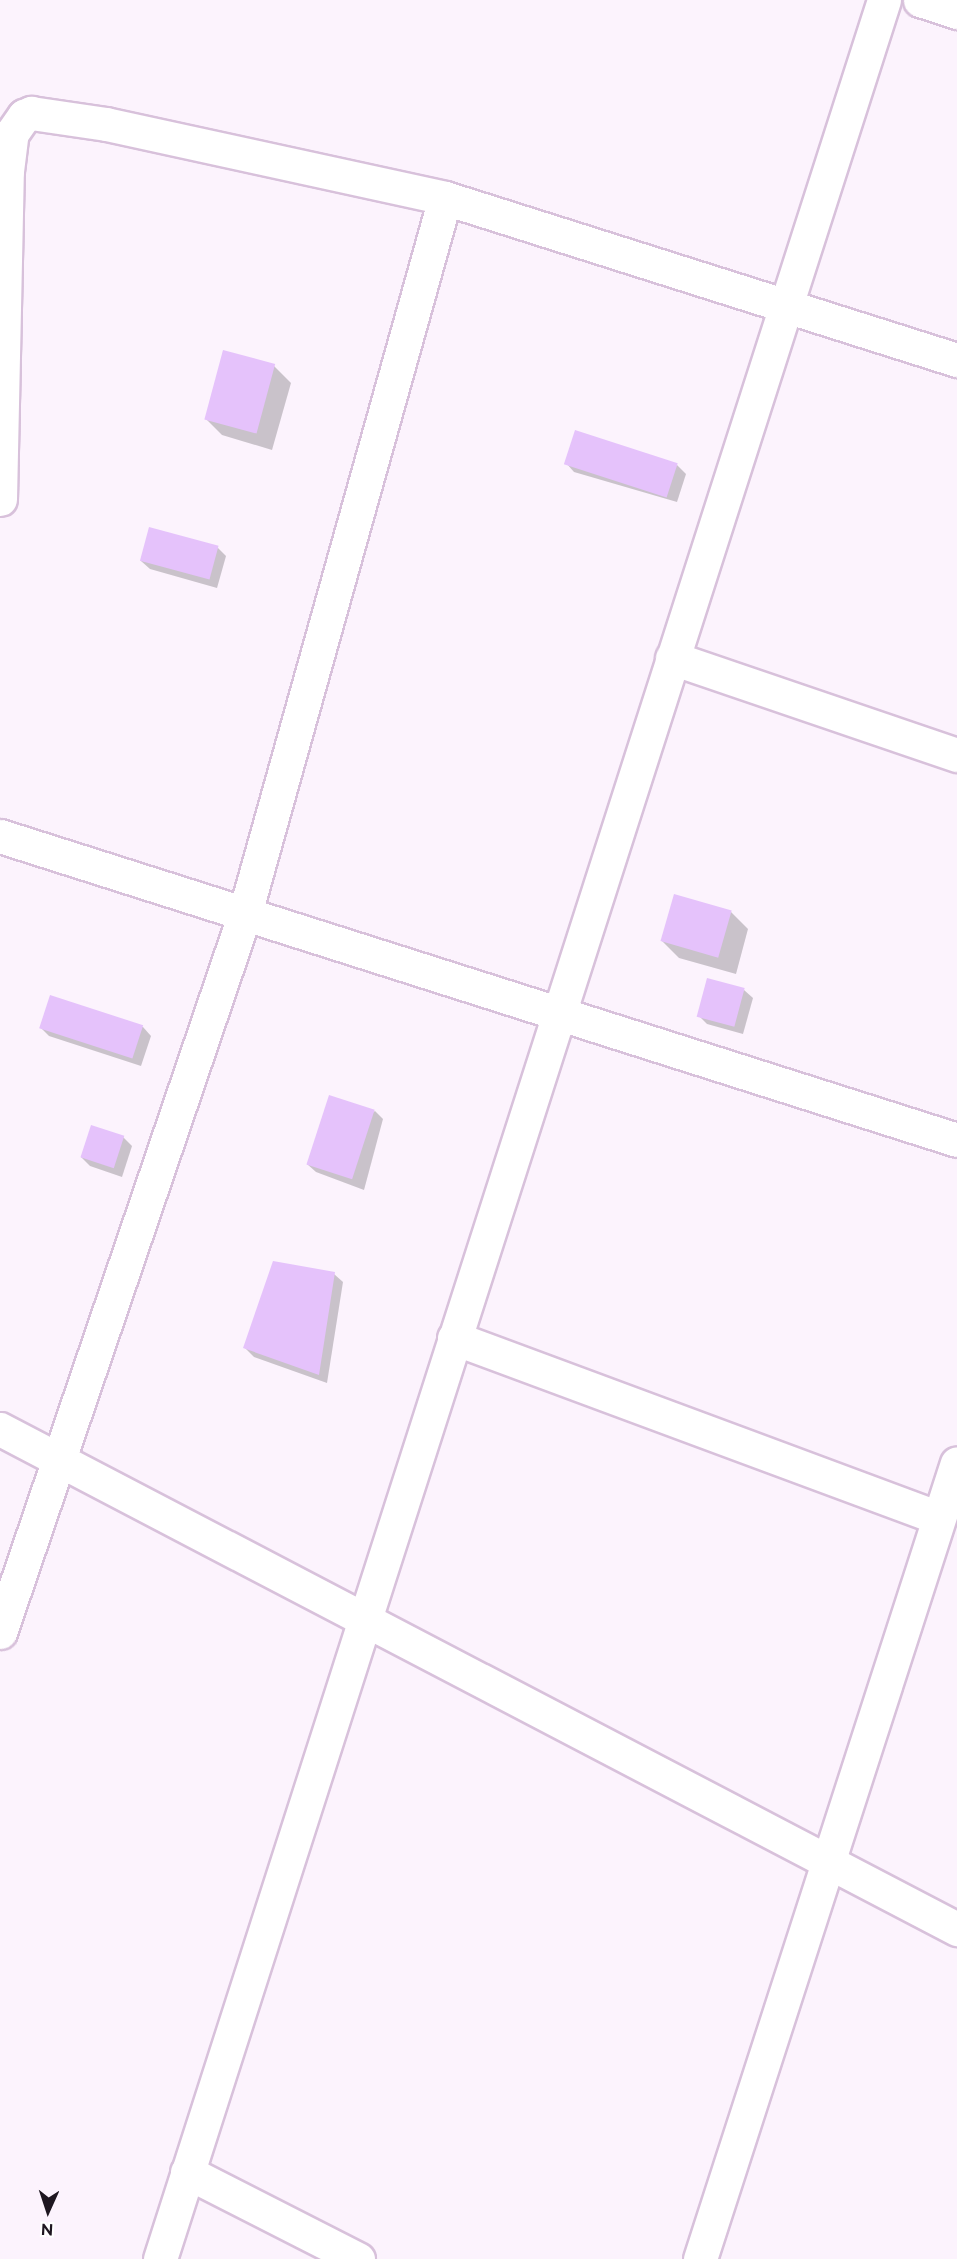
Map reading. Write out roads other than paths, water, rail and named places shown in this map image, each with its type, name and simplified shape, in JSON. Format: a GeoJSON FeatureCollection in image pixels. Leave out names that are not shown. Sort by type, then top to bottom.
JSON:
{"type":"FeatureCollection","features":[{"type":"Feature","properties":{"kind":"street"},"geometry":{"type":"LineString","coordinates":[[160,2259],[884,0]]}},
{"type":"Feature","properties":{"kind":"street"},"geometry":{"type":"LineString","coordinates":[[920,0],[957,12]]}},
{"type":"Feature","properties":{"kind":"street"},"geometry":{"type":"LineString","coordinates":[[0,499],[7,171],[12,133],[24,116],[45,113],[106,124],[445,198],[787,303],[957,360]]}},
{"type":"Feature","properties":{"kind":"street"},"geometry":{"type":"LineString","coordinates":[[0,1632],[245,913],[445,198]]}},
{"type":"Feature","properties":{"kind":"street"},"geometry":{"type":"LineString","coordinates":[[672,658],[957,755]]}},
{"type":"Feature","properties":{"kind":"street"},"geometry":{"type":"LineString","coordinates":[[0,836],[957,1140]]}},
{"type":"Feature","properties":{"kind":"street"},"geometry":{"type":"LineString","coordinates":[[454,1338],[939,1518]]}},
{"type":"Feature","properties":{"kind":"street"},"geometry":{"type":"LineString","coordinates":[[0,1429],[957,1929]]}},
{"type":"Feature","properties":{"kind":"street"},"geometry":{"type":"LineString","coordinates":[[700,2259],[957,1463]]}},
{"type":"Feature","properties":{"kind":"street"},"geometry":{"type":"LineString","coordinates":[[186,2172],[358,2259]]}}]}
